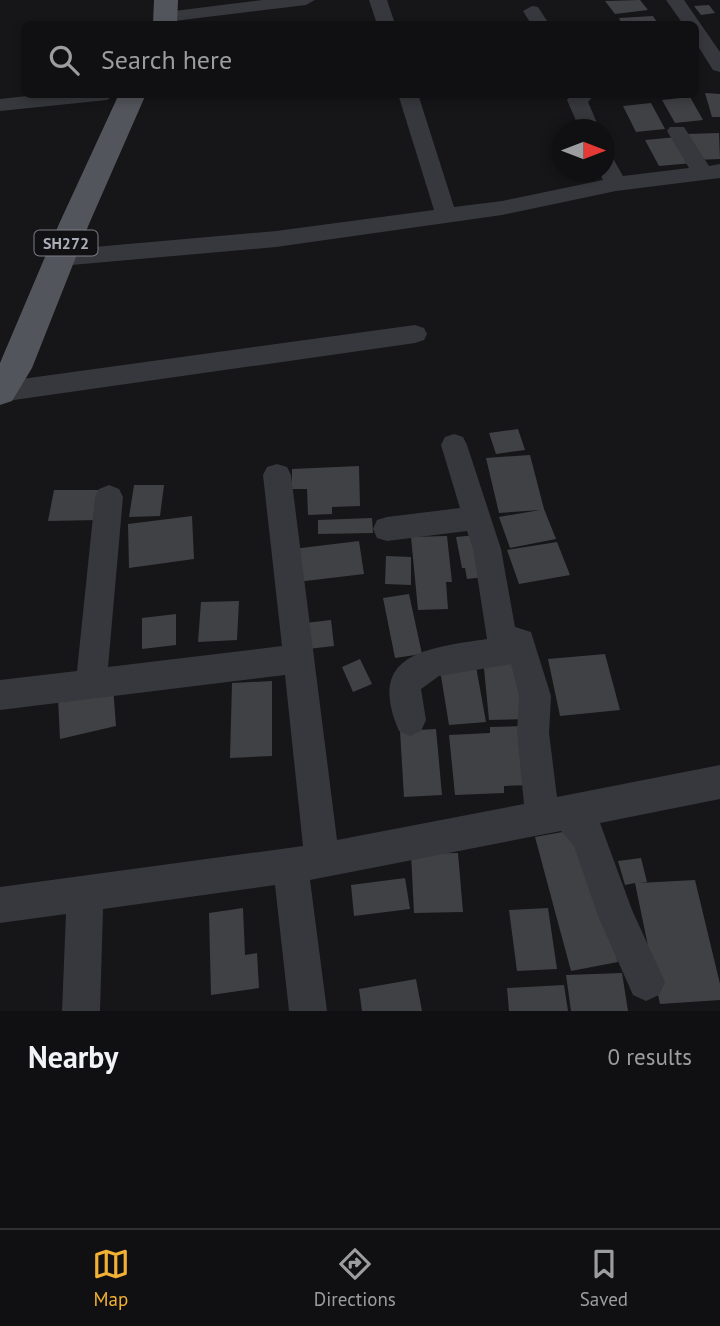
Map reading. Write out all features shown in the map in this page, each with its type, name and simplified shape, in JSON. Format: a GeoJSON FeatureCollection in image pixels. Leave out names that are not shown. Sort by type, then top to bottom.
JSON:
{"type":"FeatureCollection","features":[{"type":"Feature","properties":{"kind":"main road","name":"SH272"},"geometry":{"type":"LineString","coordinates":[[0,391],[15,369],[60,258],[131,98]]}},
{"type":"Feature","properties":{"kind":"street"},"geometry":{"type":"LineString","coordinates":[[166,14],[306,0]]}},
{"type":"Feature","properties":{"kind":"street"},"geometry":{"type":"LineString","coordinates":[[379,0],[385,21]]}},
{"type":"Feature","properties":{"kind":"street"},"geometry":{"type":"LineString","coordinates":[[675,0],[690,21]]}},
{"type":"Feature","properties":{"kind":"street"},"geometry":{"type":"LineString","coordinates":[[699,38],[716,71]]}},
{"type":"Feature","properties":{"kind":"street"},"geometry":{"type":"LineString","coordinates":[[0,105],[68,98]]}},
{"type":"Feature","properties":{"kind":"street"},"geometry":{"type":"LineString","coordinates":[[409,98],[446,215]]}},
{"type":"Feature","properties":{"kind":"street"},"geometry":{"type":"LineString","coordinates":[[579,98],[577,100],[585,119]]}},
{"type":"Feature","properties":{"kind":"street"},"geometry":{"type":"LineString","coordinates":[[677,131],[711,172]]}},
{"type":"Feature","properties":{"kind":"street"},"geometry":{"type":"LineString","coordinates":[[60,258],[276,239],[502,208],[616,184],[711,172]]}},
{"type":"Feature","properties":{"kind":"street"},"geometry":{"type":"LineString","coordinates":[[0,391],[415,334]]}},
{"type":"Feature","properties":{"kind":"street"},"geometry":{"type":"LineString","coordinates":[[454,445],[487,549],[502,639],[520,642],[522,648],[535,696],[533,733],[554,814],[588,835],[616,916],[646,982]]}},
{"type":"Feature","properties":{"kind":"street"},"geometry":{"type":"LineString","coordinates":[[277,475],[310,745],[306,863],[309,1011]]}},
{"type":"Feature","properties":{"kind":"street"},"geometry":{"type":"LineString","coordinates":[[91,684],[109,497]]}},
{"type":"Feature","properties":{"kind":"street"},"geometry":{"type":"LineString","coordinates":[[387,529],[477,519]]}},
{"type":"Feature","properties":{"kind":"street"},"geometry":{"type":"LineString","coordinates":[[410,720],[404,683],[432,662],[522,648]]}},
{"type":"Feature","properties":{"kind":"street"},"geometry":{"type":"LineString","coordinates":[[0,695],[298,659]]}},
{"type":"Feature","properties":{"kind":"street"},"geometry":{"type":"LineString","coordinates":[[0,905],[306,863],[720,782]]}},
{"type":"Feature","properties":{"kind":"street"},"geometry":{"type":"LineString","coordinates":[[81,1011],[85,893]]}},
{"type":"Feature","properties":{"kind":"building"},"geometry":{"type":"Polygon","coordinates":[[[640,0],[648,10],[615,14],[605,1],[640,0]]]}},
{"type":"Feature","properties":{"kind":"building"},"geometry":{"type":"Polygon","coordinates":[[[709,5],[715,13],[701,15],[694,6],[709,5]]]}},
{"type":"Feature","properties":{"kind":"building"},"geometry":{"type":"Polygon","coordinates":[[[653,16],[656,21],[620,21],[619,18],[653,16]]]}},
{"type":"Feature","properties":{"kind":"building"},"geometry":{"type":"Polygon","coordinates":[[[705,93],[720,94],[720,117],[712,117],[705,93]]]}},
{"type":"Feature","properties":{"kind":"building"},"geometry":{"type":"Polygon","coordinates":[[[691,98],[703,120],[675,123],[662,100],[691,98]]]}},
{"type":"Feature","properties":{"kind":"building"},"geometry":{"type":"Polygon","coordinates":[[[651,103],[665,129],[636,132],[623,106],[651,103]]]}},
{"type":"Feature","properties":{"kind":"building"},"geometry":{"type":"Polygon","coordinates":[[[719,133],[720,159],[696,160],[686,134],[719,133]]]}},
{"type":"Feature","properties":{"kind":"building"},"geometry":{"type":"Polygon","coordinates":[[[678,137],[693,163],[659,166],[645,140],[678,137]]]}},
{"type":"Feature","properties":{"kind":"building"},"geometry":{"type":"Polygon","coordinates":[[[518,429],[525,450],[496,454],[489,433],[518,429]]]}},
{"type":"Feature","properties":{"kind":"building"},"geometry":{"type":"Polygon","coordinates":[[[530,455],[544,509],[556,539],[510,548],[499,517],[540,510],[499,513],[486,458],[530,455]]]}},
{"type":"Feature","properties":{"kind":"building"},"geometry":{"type":"Polygon","coordinates":[[[359,466],[360,506],[332,507],[332,514],[308,515],[307,489],[292,489],[292,469],[359,466]]]}},
{"type":"Feature","properties":{"kind":"building"},"geometry":{"type":"Polygon","coordinates":[[[134,485],[164,485],[160,516],[129,517],[134,485]]]}},
{"type":"Feature","properties":{"kind":"building"},"geometry":{"type":"Polygon","coordinates":[[[54,490],[104,490],[99,520],[48,521],[54,490]]]}},
{"type":"Feature","properties":{"kind":"building"},"geometry":{"type":"Polygon","coordinates":[[[192,516],[194,559],[129,568],[128,524],[192,516]]]}},
{"type":"Feature","properties":{"kind":"building"},"geometry":{"type":"Polygon","coordinates":[[[372,518],[373,533],[318,534],[318,520],[372,518]]]}},
{"type":"Feature","properties":{"kind":"building"},"geometry":{"type":"Polygon","coordinates":[[[477,535],[486,577],[467,579],[456,537],[477,535]]]}},
{"type":"Feature","properties":{"kind":"building"},"geometry":{"type":"Polygon","coordinates":[[[447,536],[452,582],[446,582],[448,609],[418,610],[411,537],[447,536]]]}},
{"type":"Feature","properties":{"kind":"building"},"geometry":{"type":"Polygon","coordinates":[[[359,541],[364,574],[297,582],[293,549],[359,541]]]}},
{"type":"Feature","properties":{"kind":"building"},"geometry":{"type":"Polygon","coordinates":[[[557,542],[570,575],[519,584],[507,550],[557,542]]]}},
{"type":"Feature","properties":{"kind":"building"},"geometry":{"type":"Polygon","coordinates":[[[386,556],[411,557],[411,585],[385,584],[386,556]]]}},
{"type":"Feature","properties":{"kind":"building"},"geometry":{"type":"Polygon","coordinates":[[[409,594],[422,654],[395,658],[383,598],[409,594]]]}},
{"type":"Feature","properties":{"kind":"building"},"geometry":{"type":"Polygon","coordinates":[[[239,601],[237,640],[198,642],[201,602],[239,601]]]}},
{"type":"Feature","properties":{"kind":"building"},"geometry":{"type":"Polygon","coordinates":[[[176,614],[176,645],[142,649],[142,618],[176,614]]]}},
{"type":"Feature","properties":{"kind":"building"},"geometry":{"type":"Polygon","coordinates":[[[331,620],[334,646],[308,649],[305,623],[331,620]]]}},
{"type":"Feature","properties":{"kind":"building"},"geometry":{"type":"Polygon","coordinates":[[[605,654],[620,710],[560,716],[548,659],[605,654]]]}},
{"type":"Feature","properties":{"kind":"building"},"geometry":{"type":"Polygon","coordinates":[[[483,658],[523,658],[530,719],[489,720],[483,658]]]}},
{"type":"Feature","properties":{"kind":"building"},"geometry":{"type":"Polygon","coordinates":[[[360,659],[372,684],[353,692],[342,667],[360,659]]]}},
{"type":"Feature","properties":{"kind":"building"},"geometry":{"type":"Polygon","coordinates":[[[475,661],[486,722],[449,725],[439,664],[475,661]]]}},
{"type":"Feature","properties":{"kind":"building"},"geometry":{"type":"Polygon","coordinates":[[[272,681],[272,756],[230,758],[232,683],[272,681]]]}},
{"type":"Feature","properties":{"kind":"building"},"geometry":{"type":"Polygon","coordinates":[[[113,686],[116,726],[60,739],[58,698],[113,686]]]}},
{"type":"Feature","properties":{"kind":"building"},"geometry":{"type":"Polygon","coordinates":[[[523,726],[531,785],[504,786],[504,793],[455,795],[449,735],[490,733],[490,727],[523,726]]]}},
{"type":"Feature","properties":{"kind":"building"},"geometry":{"type":"Polygon","coordinates":[[[436,729],[442,795],[404,797],[400,731],[436,729]]]}},
{"type":"Feature","properties":{"kind":"building"},"geometry":{"type":"Polygon","coordinates":[[[579,829],[618,962],[571,971],[535,837],[579,829]]]}},
{"type":"Feature","properties":{"kind":"building"},"geometry":{"type":"Polygon","coordinates":[[[458,853],[463,912],[414,913],[411,854],[458,853]]]}},
{"type":"Feature","properties":{"kind":"building"},"geometry":{"type":"Polygon","coordinates":[[[641,858],[647,882],[639,883],[695,880],[720,984],[720,1000],[660,1004],[635,883],[625,885],[618,861],[641,858]]]}},
{"type":"Feature","properties":{"kind":"building"},"geometry":{"type":"Polygon","coordinates":[[[405,878],[410,909],[354,916],[351,885],[405,878]]]}},
{"type":"Feature","properties":{"kind":"building"},"geometry":{"type":"Polygon","coordinates":[[[243,908],[245,955],[257,953],[259,988],[211,995],[209,913],[243,908]]]}},
{"type":"Feature","properties":{"kind":"building"},"geometry":{"type":"Polygon","coordinates":[[[548,908],[557,969],[517,971],[509,910],[548,908]]]}},
{"type":"Feature","properties":{"kind":"building"},"geometry":{"type":"Polygon","coordinates":[[[622,973],[628,1011],[571,1011],[566,975],[622,973]]]}},
{"type":"Feature","properties":{"kind":"building"},"geometry":{"type":"Polygon","coordinates":[[[416,979],[422,1011],[362,1011],[359,989],[416,979]]]}},
{"type":"Feature","properties":{"kind":"building"},"geometry":{"type":"Polygon","coordinates":[[[564,985],[568,1011],[509,1011],[507,988],[564,985]]]}}]}
